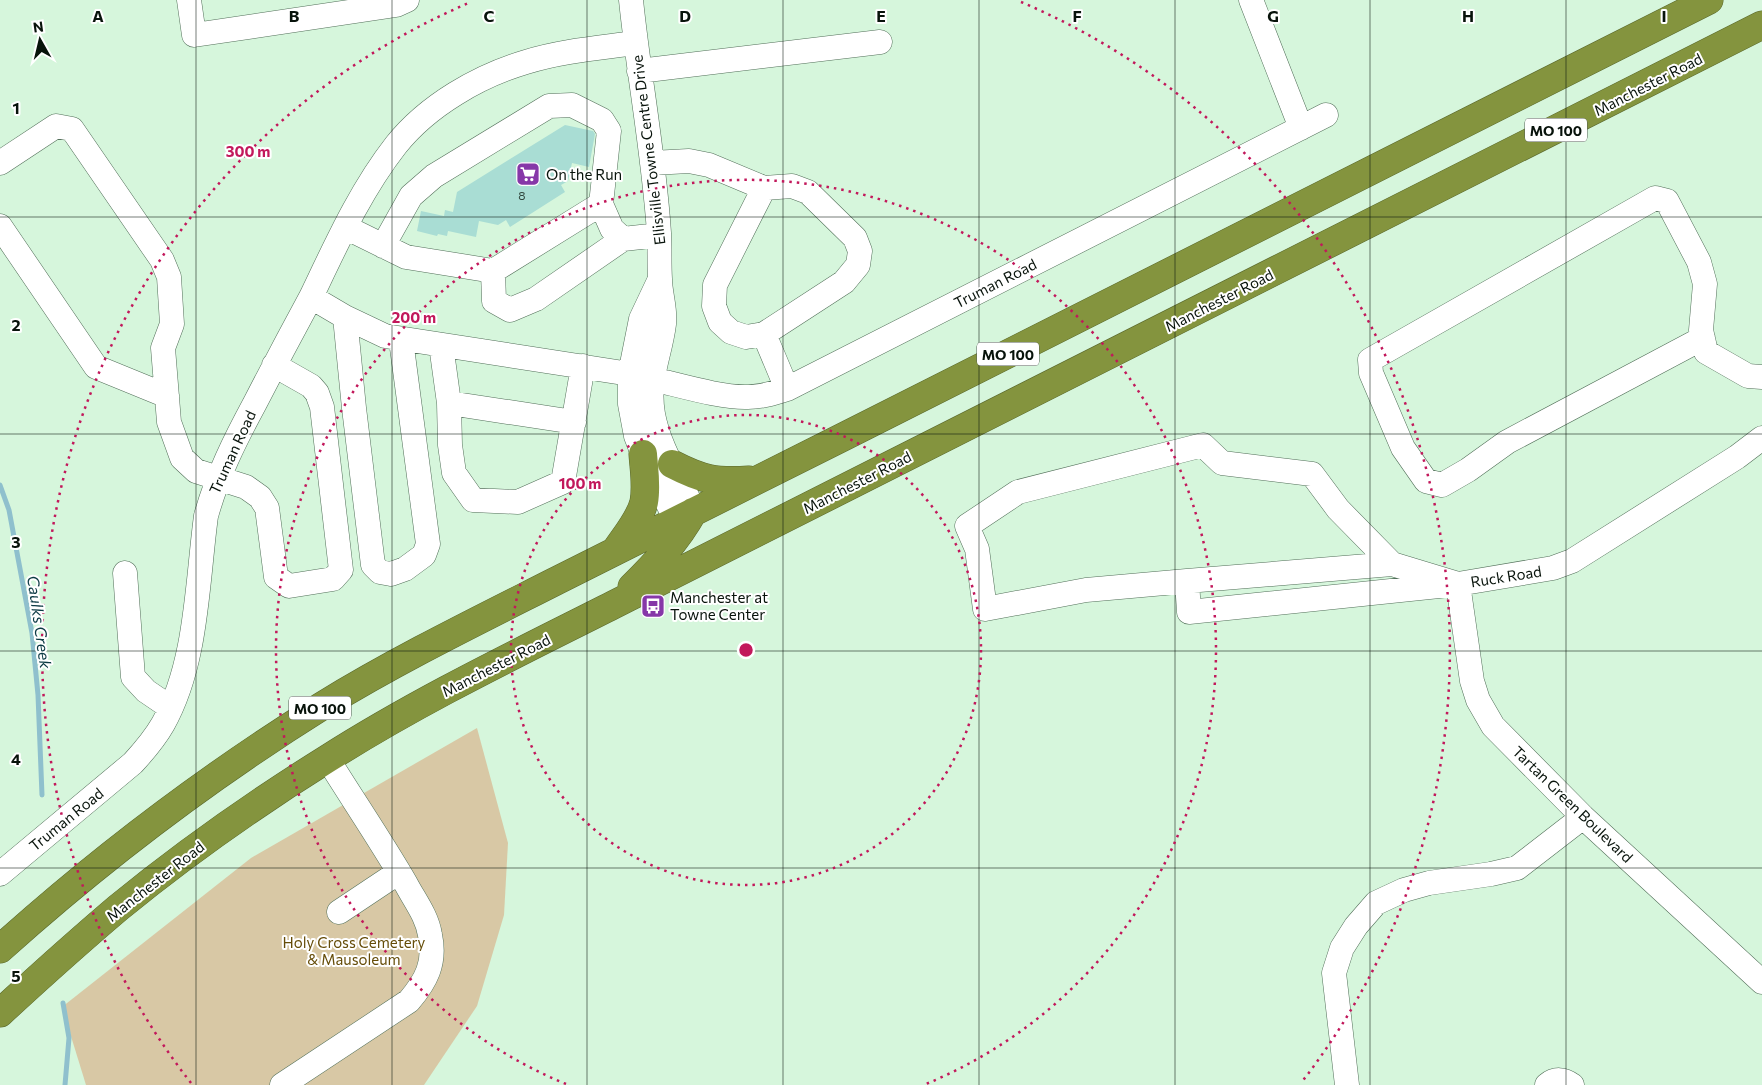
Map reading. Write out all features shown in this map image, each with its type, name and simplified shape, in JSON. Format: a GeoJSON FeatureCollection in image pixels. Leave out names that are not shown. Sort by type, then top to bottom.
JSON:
{"type":"FeatureCollection","features":[{"type":"Feature","properties":{"kind":"highway","name":"MO 100"},"geometry":{"type":"LineString","coordinates":[[0,950],[118,848],[180,802],[316,710],[400,661],[616,551],[685,520],[758,479],[1709,0]]}},
{"type":"Feature","properties":{"kind":"highway","name":"Manchester Road"},"geometry":{"type":"LineString","coordinates":[[0,1013],[54,963],[127,901],[187,855],[327,758],[410,710],[612,605],[1762,25]]}},
{"type":"Feature","properties":{"kind":"highway"},"geometry":{"type":"LineString","coordinates":[[616,551],[635,522],[644,502],[643,454]]}},
{"type":"Feature","properties":{"kind":"highway"},"geometry":{"type":"LineString","coordinates":[[672,464],[695,476],[709,480],[758,479]]}},
{"type":"Feature","properties":{"kind":"highway"},"geometry":{"type":"LineString","coordinates":[[612,605],[651,569],[685,520],[700,538],[721,542],[737,542]]}},
{"type":"Feature","properties":{"kind":"street"},"geometry":{"type":"LineString","coordinates":[[190,0],[194,35],[396,4],[406,0]]}},
{"type":"Feature","properties":{"kind":"street"},"geometry":{"type":"LineString","coordinates":[[631,0],[635,43]]}},
{"type":"Feature","properties":{"kind":"street"},"geometry":{"type":"LineString","coordinates":[[1251,0],[1301,128]]}},
{"type":"Feature","properties":{"kind":"street"},"geometry":{"type":"LineString","coordinates":[[639,71],[880,42]]}},
{"type":"Feature","properties":{"kind":"street","name":"Ellisville Towne Centre Drive"},"geometry":{"type":"LineString","coordinates":[[311,297],[362,195],[397,143],[423,118],[470,85],[499,71],[528,61],[554,55],[635,43],[652,163],[659,235],[664,323],[641,377],[629,390],[632,418],[643,454],[685,520]]}},
{"type":"Feature","properties":{"kind":"street"},"geometry":{"type":"LineString","coordinates":[[383,246],[411,196],[434,176],[548,106],[572,105],[602,120],[609,131],[601,204],[612,229],[623,239]]}},
{"type":"Feature","properties":{"kind":"street","name":"Truman Road"},"geometry":{"type":"LineString","coordinates":[[0,874],[133,763],[149,745],[162,725],[181,682],[189,652],[206,516],[218,478],[239,432],[311,297],[345,318],[376,332],[401,340],[583,366],[728,396],[747,398],[764,396],[787,389],[1326,115]]}},
{"type":"Feature","properties":{"kind":"street"},"geometry":{"type":"LineString","coordinates":[[0,163],[56,126],[72,129],[162,260],[169,277],[172,324],[163,348],[169,422],[182,458],[196,470],[246,487],[260,497],[267,508],[276,577],[289,586],[333,579],[341,570],[322,407],[317,393],[310,386],[274,365]]}},
{"type":"Feature","properties":{"kind":"street"},"geometry":{"type":"LineString","coordinates":[[652,163],[689,161],[708,165],[764,188],[792,186],[808,192],[855,238],[860,251],[858,265],[844,282],[764,334],[746,337],[731,332],[720,322],[714,306],[715,286],[764,188]]}},
{"type":"Feature","properties":{"kind":"street"},"geometry":{"type":"LineString","coordinates":[[1703,338],[1507,442],[1468,470],[1442,485],[1426,481],[1403,448],[1371,373],[1370,360],[1655,198],[1667,201],[1699,262],[1705,284],[1702,330],[1706,352],[1748,376],[1762,377]]}},
{"type":"Feature","properties":{"kind":"street"},"geometry":{"type":"LineString","coordinates":[[345,227],[406,257],[493,271],[601,204]]}},
{"type":"Feature","properties":{"kind":"street"},"geometry":{"type":"LineString","coordinates":[[0,226],[96,367],[167,396]]}},
{"type":"Feature","properties":{"kind":"street"},"geometry":{"type":"LineString","coordinates":[[493,271],[494,301],[510,310],[536,299],[623,239],[659,235]]}},
{"type":"Feature","properties":{"kind":"street"},"geometry":{"type":"LineString","coordinates":[[345,318],[373,565],[380,572],[391,574],[405,569],[424,555],[428,544],[401,340]]}},
{"type":"Feature","properties":{"kind":"street"},"geometry":{"type":"LineString","coordinates":[[764,334],[787,389]]}},
{"type":"Feature","properties":{"kind":"street"},"geometry":{"type":"LineString","coordinates":[[440,345],[449,403],[450,444],[454,473],[473,500],[518,502],[563,482],[583,366]]}},
{"type":"Feature","properties":{"kind":"street","name":"Ellisville Towne Centre Drive"},"geometry":{"type":"LineString","coordinates":[[641,377],[651,396],[657,431],[672,464],[685,520]]}},
{"type":"Feature","properties":{"kind":"street"},"geometry":{"type":"LineString","coordinates":[[449,403],[574,422]]}},
{"type":"Feature","properties":{"kind":"street","name":"Ruck Road"},"geometry":{"type":"LineString","coordinates":[[1187,581],[1189,612],[1458,584],[1553,568],[1572,561],[1738,457],[1762,438]]}},
{"type":"Feature","properties":{"kind":"street"},"geometry":{"type":"LineString","coordinates":[[1392,564],[1338,509],[1312,474],[1222,464],[1203,445],[1018,492],[967,526],[977,549],[985,609],[1086,590],[1392,564],[1458,584]]}},
{"type":"Feature","properties":{"kind":"street"},"geometry":{"type":"LineString","coordinates":[[125,573],[132,677],[146,691],[171,708]]}},
{"type":"Feature","properties":{"kind":"street","name":"Tartan Green Boulevard"},"geometry":{"type":"LineString","coordinates":[[1458,584],[1472,681],[1478,700],[1493,726],[1583,817],[1762,982]]}},
{"type":"Feature","properties":{"kind":"street"},"geometry":{"type":"LineString","coordinates":[[282,1085],[409,1001],[422,986],[428,974],[431,956],[431,937],[426,920],[399,872],[327,758]]}},
{"type":"Feature","properties":{"kind":"street"},"geometry":{"type":"LineString","coordinates":[[1347,1085],[1334,974],[1342,948],[1356,926],[1376,903],[1404,890],[1430,883],[1517,868],[1583,817]]}},
{"type":"Feature","properties":{"kind":"street"},"geometry":{"type":"LineString","coordinates":[[338,912],[399,872]]}},
{"type":"Feature","properties":{"kind":"street"},"geometry":{"type":"LineString","coordinates":[[1546,1085],[1555,1080],[1561,1080],[1572,1085]]}},
{"type":"Feature","properties":{"kind":"green space","name":"Holy Cross Cemetery & Mausoleum"},"geometry":{"type":"Polygon","coordinates":[[[477,728],[508,843],[504,915],[477,1006],[424,1085],[86,1085],[62,1007],[251,858],[477,728]]]}},
{"type":"Feature","properties":{"kind":"building","name":"On the Run"},"geometry":{"type":"Polygon","coordinates":[[[565,125],[593,131],[595,134],[589,167],[572,163],[568,181],[561,185],[565,192],[510,227],[506,220],[498,225],[479,221],[476,237],[448,231],[447,236],[438,234],[437,236],[417,231],[421,211],[444,216],[445,210],[453,212],[457,192],[565,125]]]}},
{"type":"Feature","properties":{"kind":"waterway","name":"Caulks Creek"},"geometry":{"type":"LineString","coordinates":[[0,485],[9,510],[32,633],[38,695],[42,795]]}},
{"type":"Feature","properties":{"kind":"waterway","name":"Caulks Creek"},"geometry":{"type":"LineString","coordinates":[[63,1003],[69,1038],[65,1085]]}},
{"type":"Feature","properties":{"kind":"place","name":"On the Run"},"geometry":{"type":"Point","coordinates":[528,174]}},
{"type":"Feature","properties":{"kind":"place","name":"Manchester at Towne Center"},"geometry":{"type":"Point","coordinates":[653,606]}}]}
